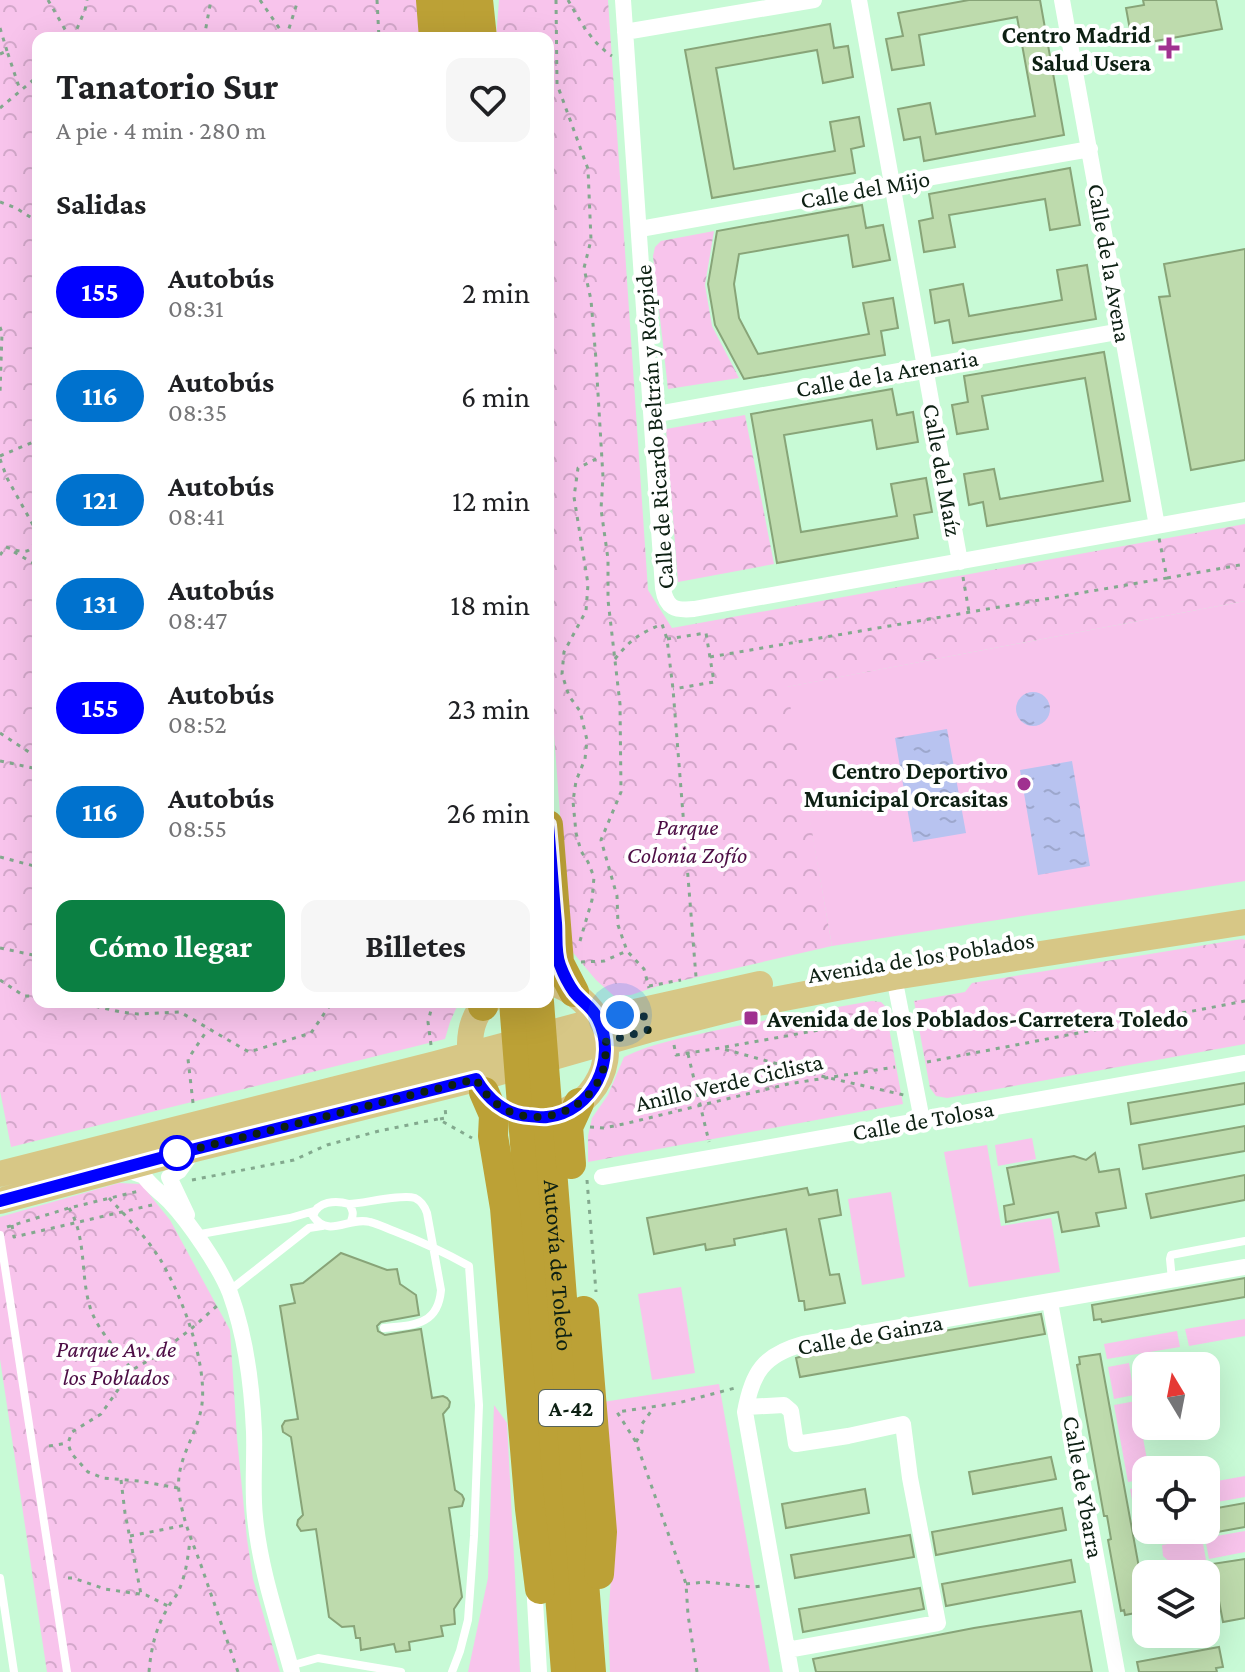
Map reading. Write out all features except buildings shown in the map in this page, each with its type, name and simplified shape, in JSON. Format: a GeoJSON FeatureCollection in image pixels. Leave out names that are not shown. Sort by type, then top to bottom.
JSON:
{"type":"FeatureCollection","features":[{"type":"Feature","properties":{"kind":"highway"},"geometry":{"type":"LineString","coordinates":[[431,0],[434,32]]}},
{"type":"Feature","properties":{"kind":"highway"},"geometry":{"type":"LineString","coordinates":[[457,0],[460,32]]}},
{"type":"Feature","properties":{"kind":"highway"},"geometry":{"type":"LineString","coordinates":[[554,885],[563,975]]}},
{"type":"Feature","properties":{"kind":"highway","name":"Autovía de Toledo"},"geometry":{"type":"LineString","coordinates":[[515,1008],[538,1145],[591,1672]]}},
{"type":"Feature","properties":{"kind":"highway","name":"Autovía de Toledo"},"geometry":{"type":"LineString","coordinates":[[539,1008],[538,1145],[566,1672]]}},
{"type":"Feature","properties":{"kind":"highway"},"geometry":{"type":"LineString","coordinates":[[476,1075],[494,1115],[493,1136],[505,1208],[530,1509],[549,1672]]}},
{"type":"Feature","properties":{"kind":"highway"},"geometry":{"type":"LineString","coordinates":[[582,1115],[568,1127],[602,1532],[591,1672]]}},
{"type":"Feature","properties":{"kind":"main road","name":"Avenida de los Poblados"},"geometry":{"type":"LineString","coordinates":[[602,1031],[645,998],[741,988],[1245,905]]}},
{"type":"Feature","properties":{"kind":"main road","name":"Avenida de los Poblados"},"geometry":{"type":"LineString","coordinates":[[0,1201],[476,1075],[602,1031],[894,977],[1245,922]]}},
{"type":"Feature","properties":{"kind":"main road"},"geometry":{"type":"LineString","coordinates":[[482,1008],[470,1037],[476,1075],[501,1107],[522,1116],[547,1117],[564,1112],[582,1115],[605,1061],[602,1031],[589,1005],[563,975]]}},
{"type":"Feature","properties":{"kind":"main road","name":"Avenida de los Poblados"},"geometry":{"type":"LineString","coordinates":[[0,1174],[149,1137],[476,1075]]}},
{"type":"Feature","properties":{"kind":"main road","name":"Avenida de los Poblados"},"geometry":{"type":"LineString","coordinates":[[0,1190],[1,1186],[105,1155],[149,1137]]}},
{"type":"Feature","properties":{"kind":"street","name":"Calle de Ricardo Beltrán y Rózpide"},"geometry":{"type":"LineString","coordinates":[[623,0],[663,588],[664,599],[672,607],[694,609],[960,562],[1158,532],[1245,510]]}},
{"type":"Feature","properties":{"kind":"street"},"geometry":{"type":"LineString","coordinates":[[625,32],[814,0]]}},
{"type":"Feature","properties":{"kind":"street","name":"Calle del Maíz"},"geometry":{"type":"LineString","coordinates":[[859,0],[960,562]]}},
{"type":"Feature","properties":{"kind":"street","name":"Calle de la Avena"},"geometry":{"type":"LineString","coordinates":[[1062,0],[1158,532]]}},
{"type":"Feature","properties":{"kind":"street","name":"Calle del Mijo"},"geometry":{"type":"LineString","coordinates":[[640,229],[1090,149]]}},
{"type":"Feature","properties":{"kind":"street","name":"Calle de la Arenaria"},"geometry":{"type":"LineString","coordinates":[[652,415],[1122,331]]}},
{"type":"Feature","properties":{"kind":"street"},"geometry":{"type":"LineString","coordinates":[[894,977],[922,1120]]}},
{"type":"Feature","properties":{"kind":"street","name":"Calle de Tolosa"},"geometry":{"type":"LineString","coordinates":[[594,1178],[1245,1063]]}},
{"type":"Feature","properties":{"kind":"street"},"geometry":{"type":"LineString","coordinates":[[195,1149],[179,1171],[169,1177],[195,1235]]}},
{"type":"Feature","properties":{"kind":"street"},"geometry":{"type":"LineString","coordinates":[[121,1168],[144,1176],[146,1187],[170,1202],[215,1264],[230,1293],[243,1333],[249,1376],[254,1429],[255,1516],[261,1560],[291,1669]]}},
{"type":"Feature","properties":{"kind":"street","name":"Calle de Gainza"},"geometry":{"type":"LineString","coordinates":[[791,1672],[745,1412],[751,1384],[770,1357],[803,1344],[1245,1267]]}},
{"type":"Feature","properties":{"kind":"street","name":"Calle de Ybarra"},"geometry":{"type":"LineString","coordinates":[[1050,1302],[1117,1672]]}},
{"type":"Feature","properties":{"kind":"street"},"geometry":{"type":"LineString","coordinates":[[746,1407],[784,1405],[791,1411],[796,1444],[903,1424],[910,1478],[938,1623],[787,1650]]}},
{"type":"Feature","properties":{"kind":"street"},"geometry":{"type":"LineString","coordinates":[[530,1509],[539,1672]]}},
{"type":"Feature","properties":{"kind":"lane"},"geometry":{"type":"LineString","coordinates":[[195,1235],[290,1218],[330,1203],[415,1198],[423,1204],[427,1213],[441,1290],[440,1303],[420,1324],[384,1328]]}},
{"type":"Feature","properties":{"kind":"lane"},"geometry":{"type":"LineString","coordinates":[[349,1204],[353,1215],[351,1221]]}},
{"type":"Feature","properties":{"kind":"lane"},"geometry":{"type":"LineString","coordinates":[[314,1211],[313,1216],[323,1226]]}},
{"type":"Feature","properties":{"kind":"lane"},"geometry":{"type":"LineString","coordinates":[[230,1293],[309,1228],[342,1226],[351,1221],[368,1221],[433,1246],[469,1266],[479,1405],[474,1536],[468,1620],[452,1672]]}},
{"type":"Feature","properties":{"kind":"lane"},"geometry":{"type":"LineString","coordinates":[[0,1232],[67,1672]]}},
{"type":"Feature","properties":{"kind":"lane"},"geometry":{"type":"LineString","coordinates":[[1172,1280],[1171,1255],[1245,1241]]}},
{"type":"Feature","properties":{"kind":"lane"},"geometry":{"type":"LineString","coordinates":[[0,1578],[14,1672]]}},
{"type":"Feature","properties":{"kind":"lane"},"geometry":{"type":"LineString","coordinates":[[291,1669],[318,1658],[401,1672]]}},
{"type":"Feature","properties":{"kind":"path"},"geometry":{"type":"LineString","coordinates":[[48,0],[68,32]]}},
{"type":"Feature","properties":{"kind":"path"},"geometry":{"type":"LineString","coordinates":[[75,32],[87,0]]}},
{"type":"Feature","properties":{"kind":"path"},"geometry":{"type":"LineString","coordinates":[[205,32],[211,0]]}},
{"type":"Feature","properties":{"kind":"path"},"geometry":{"type":"LineString","coordinates":[[260,0],[282,32]]}},
{"type":"Feature","properties":{"kind":"path"},"geometry":{"type":"LineString","coordinates":[[288,32],[298,0]]}},
{"type":"Feature","properties":{"kind":"path"},"geometry":{"type":"LineString","coordinates":[[377,0],[379,32]]}},
{"type":"Feature","properties":{"kind":"path"},"geometry":{"type":"LineString","coordinates":[[556,0],[557,84],[588,169],[591,240],[584,268],[591,300],[602,456],[601,509],[608,559],[608,600],[620,704],[621,792],[601,840],[617,896],[618,925],[627,951],[644,969],[645,998],[697,977],[673,689],[667,639],[662,624],[640,633],[615,659]]}},
{"type":"Feature","properties":{"kind":"path"},"geometry":{"type":"LineString","coordinates":[[568,0],[602,50],[616,59],[627,59]]}},
{"type":"Feature","properties":{"kind":"path"},"geometry":{"type":"LineString","coordinates":[[0,28],[20,90]]}},
{"type":"Feature","properties":{"kind":"path"},"geometry":{"type":"LineString","coordinates":[[0,54],[7,51]]}},
{"type":"Feature","properties":{"kind":"path"},"geometry":{"type":"LineString","coordinates":[[0,108],[32,81]]}},
{"type":"Feature","properties":{"kind":"path"},"geometry":{"type":"LineString","coordinates":[[0,202],[32,218]]}},
{"type":"Feature","properties":{"kind":"path"},"geometry":{"type":"LineString","coordinates":[[0,327],[0,393]]}},
{"type":"Feature","properties":{"kind":"path"},"geometry":{"type":"LineString","coordinates":[[32,443],[0,458],[7,478],[32,523]]}},
{"type":"Feature","properties":{"kind":"path"},"geometry":{"type":"LineString","coordinates":[[563,975],[583,935],[594,877],[576,833],[573,801],[587,740],[580,711],[569,696],[562,674],[564,652],[586,611],[588,584],[574,497],[578,468],[602,456]]}},
{"type":"Feature","properties":{"kind":"path"},"geometry":{"type":"LineString","coordinates":[[1158,532],[1167,578]]}},
{"type":"Feature","properties":{"kind":"path"},"geometry":{"type":"LineString","coordinates":[[0,543],[32,562]]}},
{"type":"Feature","properties":{"kind":"path"},"geometry":{"type":"LineString","coordinates":[[6,547],[20,552],[32,548]]}},
{"type":"Feature","properties":{"kind":"path"},"geometry":{"type":"LineString","coordinates":[[0,555],[6,547]]}},
{"type":"Feature","properties":{"kind":"path"},"geometry":{"type":"LineString","coordinates":[[960,562],[969,612]]}},
{"type":"Feature","properties":{"kind":"path"},"geometry":{"type":"LineString","coordinates":[[710,657],[1245,564]]}},
{"type":"Feature","properties":{"kind":"path"},"geometry":{"type":"LineString","coordinates":[[667,639],[706,633],[714,682],[673,689]]}},
{"type":"Feature","properties":{"kind":"path"},"geometry":{"type":"LineString","coordinates":[[0,733],[32,752]]}},
{"type":"Feature","properties":{"kind":"path"},"geometry":{"type":"LineString","coordinates":[[0,761],[32,768]]}},
{"type":"Feature","properties":{"kind":"path"},"geometry":{"type":"LineString","coordinates":[[0,857],[32,865]]}},
{"type":"Feature","properties":{"kind":"path"},"geometry":{"type":"LineString","coordinates":[[0,948],[32,955]]}},
{"type":"Feature","properties":{"kind":"path"},"geometry":{"type":"LineString","coordinates":[[563,975],[627,951]]}},
{"type":"Feature","properties":{"kind":"path"},"geometry":{"type":"LineString","coordinates":[[0,980],[24,996],[32,996]]}},
{"type":"Feature","properties":{"kind":"path","name":"Anillo Verde Ciclista"},"geometry":{"type":"LineString","coordinates":[[582,1115],[604,1128],[788,1084],[911,1065],[1245,1001]]}},
{"type":"Feature","properties":{"kind":"path"},"geometry":{"type":"LineString","coordinates":[[103,1008],[138,1014],[180,1012],[249,1052],[311,1033],[328,1008]]}},
{"type":"Feature","properties":{"kind":"path"},"geometry":{"type":"LineString","coordinates":[[432,1008],[428,1022],[433,1052]]}},
{"type":"Feature","properties":{"kind":"path"},"geometry":{"type":"LineString","coordinates":[[673,1041],[676,1055],[688,1054],[902,1015]]}},
{"type":"Feature","properties":{"kind":"path"},"geometry":{"type":"LineString","coordinates":[[193,1103],[188,1059],[208,1028]]}},
{"type":"Feature","properties":{"kind":"path"},"geometry":{"type":"LineString","coordinates":[[720,1048],[825,1077],[903,1095],[916,1094]]}},
{"type":"Feature","properties":{"kind":"path"},"geometry":{"type":"LineString","coordinates":[[688,1054],[712,1157]]}},
{"type":"Feature","properties":{"kind":"path"},"geometry":{"type":"LineString","coordinates":[[169,1177],[186,1181],[294,1160],[327,1145],[446,1118],[443,1099]]}},
{"type":"Feature","properties":{"kind":"path"},"geometry":{"type":"LineString","coordinates":[[582,1115],[585,1135]]}},
{"type":"Feature","properties":{"kind":"path"},"geometry":{"type":"LineString","coordinates":[[438,1119],[476,1140],[493,1136]]}},
{"type":"Feature","properties":{"kind":"path"},"geometry":{"type":"LineString","coordinates":[[594,1178],[596,1295]]}},
{"type":"Feature","properties":{"kind":"path"},"geometry":{"type":"LineString","coordinates":[[0,1232],[12,1225],[146,1187],[158,1203],[14,1237],[12,1225]]}},
{"type":"Feature","properties":{"kind":"path"},"geometry":{"type":"LineString","coordinates":[[109,1198],[158,1257],[173,1282],[200,1360],[202,1403],[180,1468],[178,1488],[190,1540],[238,1672]]}},
{"type":"Feature","properties":{"kind":"path"},"geometry":{"type":"LineString","coordinates":[[69,1208],[77,1222],[89,1306],[97,1324],[132,1370]]}},
{"type":"Feature","properties":{"kind":"path"},"geometry":{"type":"LineString","coordinates":[[178,1488],[103,1478],[88,1472],[71,1453],[68,1443],[72,1432],[101,1414],[132,1370],[191,1329],[230,1293]]}},
{"type":"Feature","properties":{"kind":"path"},"geometry":{"type":"LineString","coordinates":[[697,1671],[686,1584],[636,1442],[617,1412],[678,1403],[751,1384]]}},
{"type":"Feature","properties":{"kind":"path"},"geometry":{"type":"LineString","coordinates":[[636,1442],[642,1432],[642,1424],[654,1406]]}},
{"type":"Feature","properties":{"kind":"path"},"geometry":{"type":"LineString","coordinates":[[49,1446],[68,1443]]}},
{"type":"Feature","properties":{"kind":"path"},"geometry":{"type":"LineString","coordinates":[[121,1480],[141,1594]]}},
{"type":"Feature","properties":{"kind":"path"},"geometry":{"type":"LineString","coordinates":[[130,1536],[186,1525]]}},
{"type":"Feature","properties":{"kind":"path"},"geometry":{"type":"LineString","coordinates":[[149,1672],[157,1628],[178,1592],[190,1540]]}},
{"type":"Feature","properties":{"kind":"path"},"geometry":{"type":"LineString","coordinates":[[68,1578],[105,1589],[141,1594],[168,1606]]}},
{"type":"Feature","properties":{"kind":"path"},"geometry":{"type":"LineString","coordinates":[[686,1584],[776,1585]]}},
{"type":"Feature","properties":{"kind":"green space"},"geometry":{"type":"Polygon","coordinates":[[[0,0],[421,0],[424,32],[32,32],[32,1008],[456,1008],[445,1039],[11,1147],[0,1091],[0,0]]]}},
{"type":"Feature","properties":{"kind":"green space","name":"Parque Colonia Zofío"},"geometry":{"type":"Polygon","coordinates":[[[499,0],[608,0],[648,590],[672,628],[1245,524],[1245,601],[787,687],[832,946],[631,995],[614,996],[570,949],[554,734],[554,32],[496,32],[499,0]]]}},
{"type":"Feature","properties":{"kind":"green space"},"geometry":{"type":"Polygon","coordinates":[[[714,231],[705,285],[712,326],[739,378],[668,389],[653,256],[655,247],[661,241],[714,231]]]}},
{"type":"Feature","properties":{"kind":"green space"},"geometry":{"type":"Polygon","coordinates":[[[745,415],[774,564],[678,582],[666,429],[745,415]]]}},
{"type":"Feature","properties":{"kind":"green space","name":"Centro Deportivo Municipal Orcasitas"},"geometry":{"type":"Polygon","coordinates":[[[1245,601],[1245,881],[832,946],[786,687],[1245,601]]]}},
{"type":"Feature","properties":{"kind":"green space"},"geometry":{"type":"Polygon","coordinates":[[[1245,940],[1245,1044],[947,1098],[936,1096],[930,1088],[914,1001],[965,992],[972,983],[1245,940]]]}},
{"type":"Feature","properties":{"kind":"green space"},"geometry":{"type":"Polygon","coordinates":[[[872,1001],[885,1006],[903,1104],[588,1162],[592,1118],[608,1095],[624,1057],[690,1036],[872,1001]]]}},
{"type":"Feature","properties":{"kind":"green space"},"geometry":{"type":"Polygon","coordinates":[[[1032,1138],[1036,1159],[998,1166],[995,1145],[1032,1138]]]}},
{"type":"Feature","properties":{"kind":"green space"},"geometry":{"type":"Polygon","coordinates":[[[987,1145],[1001,1226],[1051,1218],[1060,1272],[969,1287],[944,1152],[987,1145]]]}},
{"type":"Feature","properties":{"kind":"green space","name":"Parque Av. de los Poblados"},"geometry":{"type":"Polygon","coordinates":[[[119,1183],[141,1184],[170,1220],[230,1330],[247,1539],[253,1579],[280,1672],[47,1672],[0,1359],[0,1217],[119,1183]]]}},
{"type":"Feature","properties":{"kind":"green space"},"geometry":{"type":"Polygon","coordinates":[[[891,1192],[905,1277],[862,1285],[848,1199],[891,1192]]]}},
{"type":"Feature","properties":{"kind":"green space"},"geometry":{"type":"Polygon","coordinates":[[[681,1287],[695,1373],[652,1380],[638,1294],[681,1287]]]}},
{"type":"Feature","properties":{"kind":"green space"},"geometry":{"type":"Polygon","coordinates":[[[1245,1319],[1245,1336],[1189,1346],[1185,1329],[1245,1319]]]}},
{"type":"Feature","properties":{"kind":"green space"},"geometry":{"type":"Polygon","coordinates":[[[1177,1331],[1180,1347],[1132,1352],[1132,1355],[1107,1359],[1104,1344],[1177,1331]]]}},
{"type":"Feature","properties":{"kind":"green space"},"geometry":{"type":"Polygon","coordinates":[[[1129,1363],[1132,1395],[1114,1399],[1108,1367],[1129,1363]]]}},
{"type":"Feature","properties":{"kind":"green space"},"geometry":{"type":"Polygon","coordinates":[[[719,1384],[770,1672],[610,1672],[608,1621],[614,1535],[603,1402],[719,1384]]]}},
{"type":"Feature","properties":{"kind":"green space"},"geometry":{"type":"Polygon","coordinates":[[[1132,1402],[1132,1440],[1143,1440],[1146,1456],[1132,1456],[1132,1481],[1128,1482],[1114,1405],[1132,1402]]]}},
{"type":"Feature","properties":{"kind":"green space"},"geometry":{"type":"Polygon","coordinates":[[[494,1405],[507,1423],[520,1672],[468,1672],[488,1578],[494,1405]]]}},
{"type":"Feature","properties":{"kind":"green space"},"geometry":{"type":"Polygon","coordinates":[[[1245,1476],[1245,1497],[1220,1501],[1220,1480],[1245,1476]]]}},
{"type":"Feature","properties":{"kind":"green space"},"geometry":{"type":"Polygon","coordinates":[[[1245,1531],[1245,1552],[1209,1559],[1206,1544],[1220,1544],[1220,1535],[1245,1531]]]}},
{"type":"Feature","properties":{"kind":"green space"},"geometry":{"type":"Polygon","coordinates":[[[1203,1544],[1206,1560],[1167,1560],[1163,1556],[1162,1545],[1203,1544]]]}},
{"type":"Feature","properties":{"kind":"water"},"geometry":{"type":"Polygon","coordinates":[[[1033,692],[1045,697],[1050,709],[1045,721],[1033,726],[1021,721],[1016,709],[1021,697],[1033,692]]]}},
{"type":"Feature","properties":{"kind":"water"},"geometry":{"type":"Polygon","coordinates":[[[947,729],[966,833],[913,842],[895,738],[947,729]]]}},
{"type":"Feature","properties":{"kind":"water"},"geometry":{"type":"Polygon","coordinates":[[[1072,761],[1090,866],[1038,875],[1020,770],[1072,761]]]}},
{"type":"Feature","properties":{"kind":"bus line","name":"155"},"geometry":{"type":"LineString","coordinates":[[0,1201],[476,1079],[484,1092],[501,1107],[522,1116],[547,1117],[564,1112],[579,1103],[597,1083],[605,1061],[605,1042],[599,1020],[589,1005],[574,992],[559,963],[554,900]]}},
{"type":"Feature","properties":{"kind":"place","name":"Centro Madrid Salud Usera"},"geometry":{"type":"Point","coordinates":[1169,48]}},
{"type":"Feature","properties":{"kind":"place","name":"Centro Deportivo Municipal Orcasitas"},"geometry":{"type":"Point","coordinates":[1024,784]}},
{"type":"Feature","properties":{"kind":"place","name":"Avenida de los Poblados-Carretera Toledo"},"geometry":{"type":"Point","coordinates":[751,1018]}},
{"type":"Feature","properties":{"kind":"route"},"geometry":{"type":"LineString","coordinates":[[177,1153],[476,1079],[484,1092],[501,1107],[522,1116],[547,1117],[564,1112],[579,1103],[597,1083],[605,1061],[605,1042],[648,1030],[642,1011],[620,1015]]}}]}
